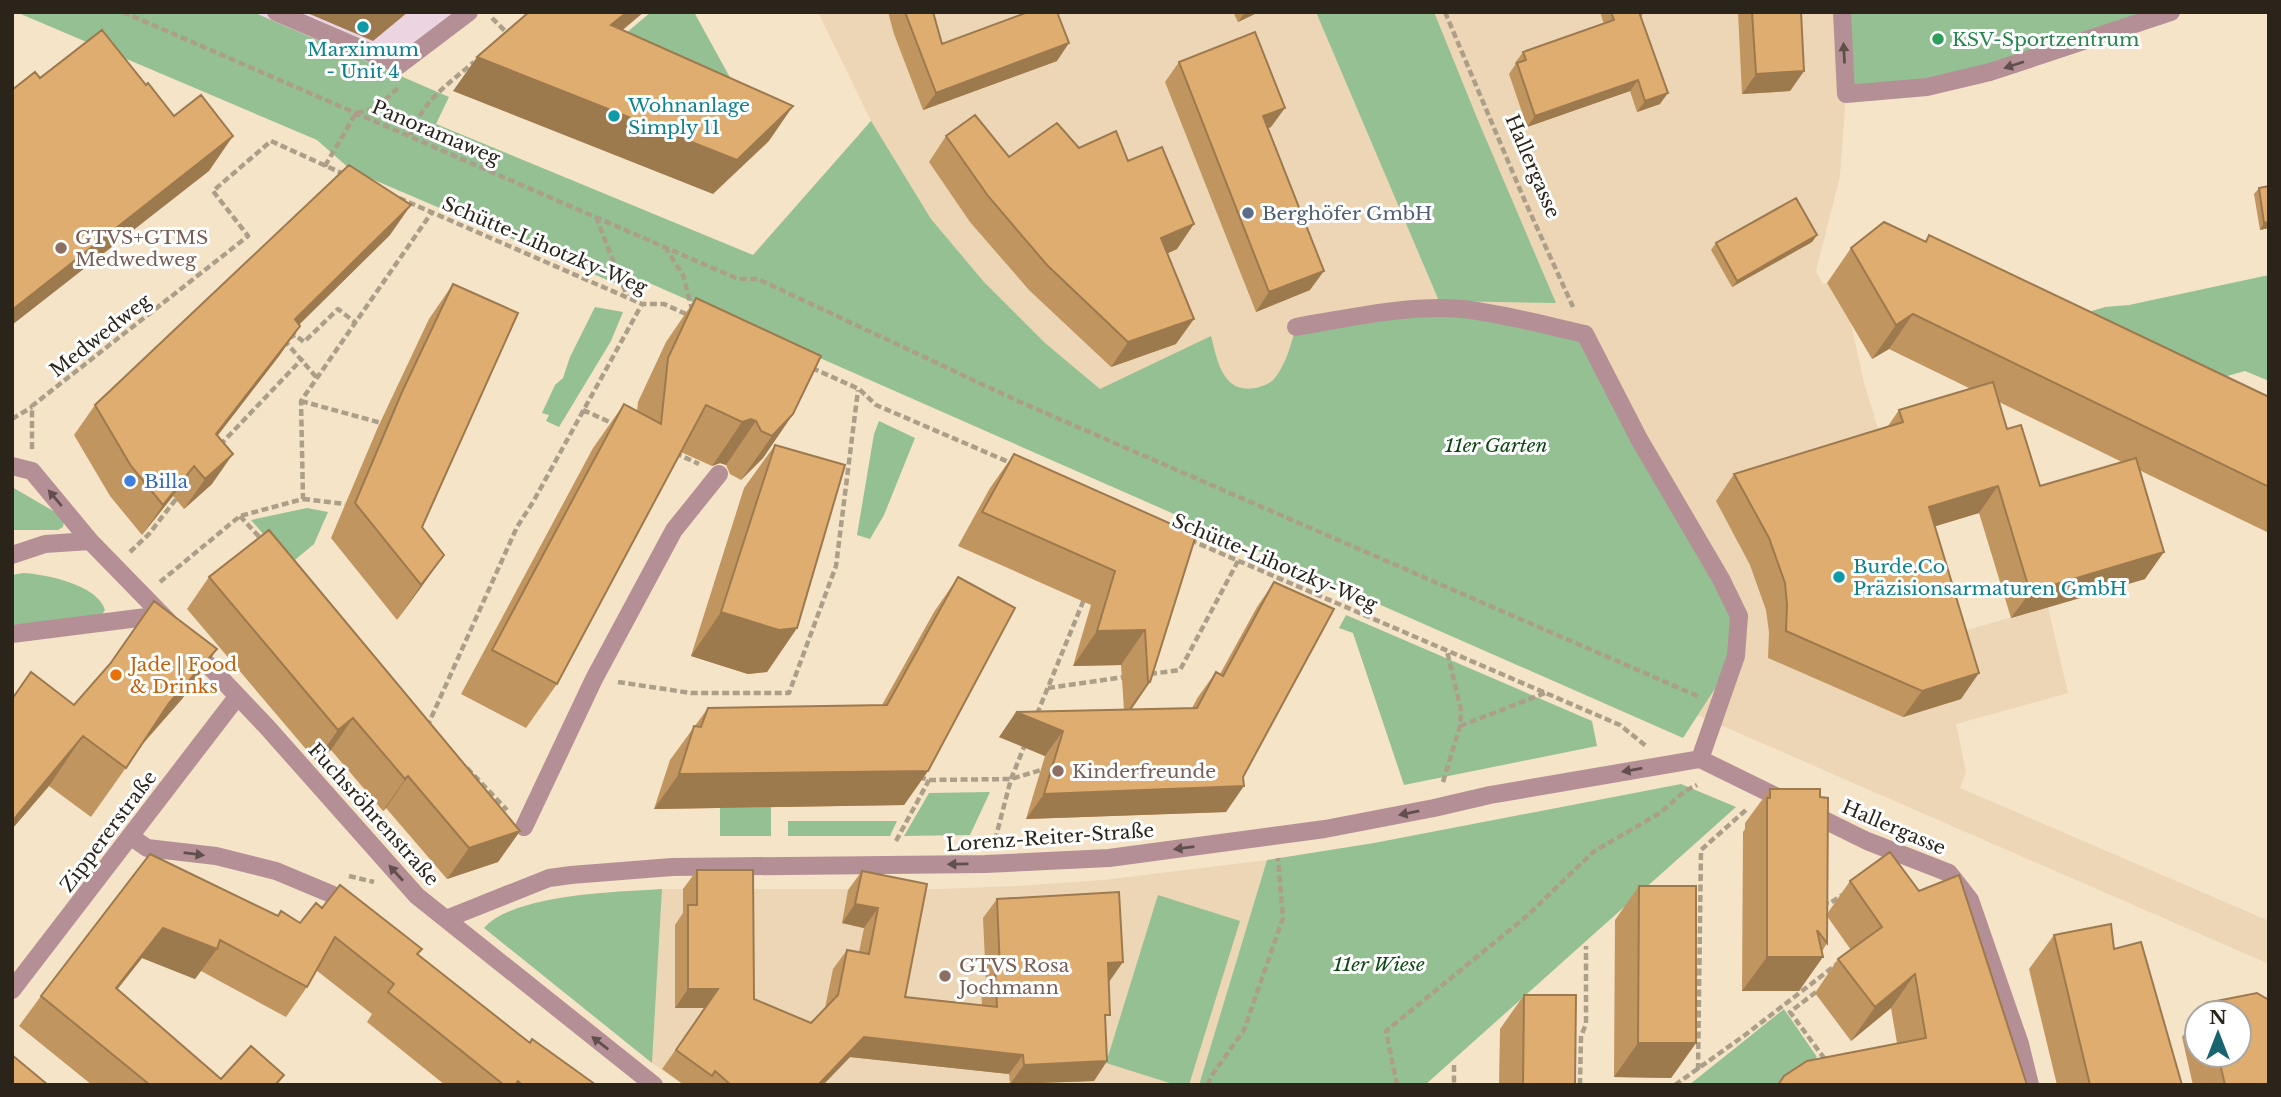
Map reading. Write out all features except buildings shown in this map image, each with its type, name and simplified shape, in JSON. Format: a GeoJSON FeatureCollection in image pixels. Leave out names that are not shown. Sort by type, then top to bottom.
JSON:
{"type":"FeatureCollection","features":[{"type":"Feature","properties":{"kind":"street"},"geometry":{"type":"LineString","coordinates":[[276,12],[399,65],[469,12]]}},
{"type":"Feature","properties":{"kind":"street"},"geometry":{"type":"LineString","coordinates":[[1842,12],[1846,94],[1927,87],[1990,72],[2171,12]]}},
{"type":"Feature","properties":{"kind":"street"},"geometry":{"type":"LineString","coordinates":[[1296,327],[1394,312],[1461,309],[1504,315],[1585,334],[1639,439],[1721,579],[1739,616],[1736,656],[1700,759]]}},
{"type":"Feature","properties":{"kind":"street"},"geometry":{"type":"LineString","coordinates":[[12,466],[32,471]]}},
{"type":"Feature","properties":{"kind":"street","name":"Fuchsröhrenstraße"},"geometry":{"type":"LineString","coordinates":[[32,471],[90,541],[268,727],[417,896],[654,1085]]}},
{"type":"Feature","properties":{"kind":"street"},"geometry":{"type":"LineString","coordinates":[[524,827],[594,679],[674,530],[712,471]]}},
{"type":"Feature","properties":{"kind":"street"},"geometry":{"type":"LineString","coordinates":[[12,555],[45,544],[90,541]]}},
{"type":"Feature","properties":{"kind":"street"},"geometry":{"type":"LineString","coordinates":[[12,634],[162,615]]}},
{"type":"Feature","properties":{"kind":"street","name":"Zippererstraße"},"geometry":{"type":"LineString","coordinates":[[12,990],[237,697]]}},
{"type":"Feature","properties":{"kind":"street","name":"Lorenz-Reiter-Straße"},"geometry":{"type":"LineString","coordinates":[[446,919],[549,878],[672,867],[985,864],[1109,858],[1275,836],[1700,759]]}},
{"type":"Feature","properties":{"kind":"street","name":"Hallergasse"},"geometry":{"type":"LineString","coordinates":[[1700,759],[1867,841],[1949,873],[1970,900],[2020,1044],[2030,1085]]}},
{"type":"Feature","properties":{"kind":"street"},"geometry":{"type":"LineString","coordinates":[[130,836],[146,848],[216,856],[276,871],[331,894],[364,917]]}},
{"type":"Feature","properties":{"kind":"path","name":"Panoramaweg"},"geometry":{"type":"LineString","coordinates":[[123,12],[738,279],[758,279],[1020,401],[1719,705]]}},
{"type":"Feature","properties":{"kind":"path"},"geometry":{"type":"LineString","coordinates":[[486,12],[508,34]]}},
{"type":"Feature","properties":{"kind":"path","name":"Hallergasse"},"geometry":{"type":"LineString","coordinates":[[1446,12],[1524,199],[1585,334]]}},
{"type":"Feature","properties":{"kind":"path"},"geometry":{"type":"LineString","coordinates":[[498,42],[517,27]]}},
{"type":"Feature","properties":{"kind":"path"},"geometry":{"type":"LineString","coordinates":[[348,176],[325,166],[356,113],[376,108],[410,76],[409,57]]}},
{"type":"Feature","properties":{"kind":"path"},"geometry":{"type":"LineString","coordinates":[[410,136],[417,116],[437,93],[478,59]]}},
{"type":"Feature","properties":{"kind":"path","name":"Medwedweg"},"geometry":{"type":"LineString","coordinates":[[12,419],[248,236],[213,191],[271,141],[325,166]]}},
{"type":"Feature","properties":{"kind":"path","name":"Schütte-Lihotzky-Weg"},"geometry":{"type":"LineString","coordinates":[[396,197],[627,297],[642,303],[664,304],[694,318],[683,275],[664,246]]}},
{"type":"Feature","properties":{"kind":"path"},"geometry":{"type":"LineString","coordinates":[[303,499],[301,401],[432,212]]}},
{"type":"Feature","properties":{"kind":"path"},"geometry":{"type":"LineString","coordinates":[[596,217],[627,297]]}},
{"type":"Feature","properties":{"kind":"path"},"geometry":{"type":"LineString","coordinates":[[419,734],[427,727],[517,527],[642,303]]}},
{"type":"Feature","properties":{"kind":"path"},"geometry":{"type":"LineString","coordinates":[[285,341],[295,335],[304,342],[338,309],[356,323]]}},
{"type":"Feature","properties":{"kind":"path"},"geometry":{"type":"LineString","coordinates":[[278,333],[303,358],[317,378]]}},
{"type":"Feature","properties":{"kind":"path"},"geometry":{"type":"LineString","coordinates":[[216,449],[303,358]]}},
{"type":"Feature","properties":{"kind":"path"},"geometry":{"type":"LineString","coordinates":[[808,367],[859,389],[876,405],[1013,464]]}},
{"type":"Feature","properties":{"kind":"path"},"geometry":{"type":"LineString","coordinates":[[594,679],[691,693],[789,692],[836,566],[859,389]]}},
{"type":"Feature","properties":{"kind":"path"},"geometry":{"type":"LineString","coordinates":[[301,401],[393,427]]}},
{"type":"Feature","properties":{"kind":"path"},"geometry":{"type":"LineString","coordinates":[[32,406],[32,471]]}},
{"type":"Feature","properties":{"kind":"path"},"geometry":{"type":"LineString","coordinates":[[583,410],[623,429]]}},
{"type":"Feature","properties":{"kind":"path"},"geometry":{"type":"LineString","coordinates":[[668,450],[712,471]]}},
{"type":"Feature","properties":{"kind":"path"},"geometry":{"type":"LineString","coordinates":[[835,477],[848,477]]}},
{"type":"Feature","properties":{"kind":"path"},"geometry":{"type":"LineString","coordinates":[[115,567],[149,534],[176,499]]}},
{"type":"Feature","properties":{"kind":"path"},"geometry":{"type":"LineString","coordinates":[[143,596],[240,516],[303,499],[345,504]]}},
{"type":"Feature","properties":{"kind":"path"},"geometry":{"type":"LineString","coordinates":[[240,516],[268,546]]}},
{"type":"Feature","properties":{"kind":"path","name":"Schütte-Lihotzky-Weg"},"geometry":{"type":"LineString","coordinates":[[1188,540],[1620,725],[1668,764]]}},
{"type":"Feature","properties":{"kind":"path"},"geometry":{"type":"LineString","coordinates":[[1141,675],[1180,670],[1238,561]]}},
{"type":"Feature","properties":{"kind":"path"},"geometry":{"type":"LineString","coordinates":[[1033,725],[1085,597]]}},
{"type":"Feature","properties":{"kind":"path"},"geometry":{"type":"LineString","coordinates":[[1442,785],[1460,726],[1461,710],[1447,651]]}},
{"type":"Feature","properties":{"kind":"path"},"geometry":{"type":"LineString","coordinates":[[1048,688],[1128,677]]}},
{"type":"Feature","properties":{"kind":"path"},"geometry":{"type":"LineString","coordinates":[[1460,726],[1546,692]]}},
{"type":"Feature","properties":{"kind":"path"},"geometry":{"type":"LineString","coordinates":[[418,718],[427,727]]}},
{"type":"Feature","properties":{"kind":"path"},"geometry":{"type":"LineString","coordinates":[[995,841],[1011,779],[1029,736]]}},
{"type":"Feature","properties":{"kind":"path"},"geometry":{"type":"LineString","coordinates":[[466,767],[524,827]]}},
{"type":"Feature","properties":{"kind":"path"},"geometry":{"type":"LineString","coordinates":[[919,777],[929,780],[1011,779],[1041,770]]}},
{"type":"Feature","properties":{"kind":"path"},"geometry":{"type":"LineString","coordinates":[[1397,1085],[1387,1031],[1527,916],[1593,852],[1660,813],[1685,791],[1727,772]]}},
{"type":"Feature","properties":{"kind":"path"},"geometry":{"type":"LineString","coordinates":[[894,843],[929,780]]}},
{"type":"Feature","properties":{"kind":"path"},"geometry":{"type":"LineString","coordinates":[[1698,1070],[1701,850],[1765,790]]}},
{"type":"Feature","properties":{"kind":"path"},"geometry":{"type":"LineString","coordinates":[[1208,1085],[1210,1078],[1244,1030],[1283,918],[1275,836]]}},
{"type":"Feature","properties":{"kind":"path"},"geometry":{"type":"LineString","coordinates":[[1818,901],[1829,904],[1849,889]]}},
{"type":"Feature","properties":{"kind":"path"},"geometry":{"type":"LineString","coordinates":[[1580,1085],[1581,1036],[1586,1024],[1586,946]]}},
{"type":"Feature","properties":{"kind":"path"},"geometry":{"type":"LineString","coordinates":[[1675,1085],[1837,963]]}},
{"type":"Feature","properties":{"kind":"path"},"geometry":{"type":"LineString","coordinates":[[1816,992],[1790,1012],[1830,1064]]}},
{"type":"Feature","properties":{"kind":"path"},"geometry":{"type":"LineString","coordinates":[[1813,1064],[1822,1057]]}},
{"type":"Feature","properties":{"kind":"path"},"geometry":{"type":"LineString","coordinates":[[1454,1065],[1454,1085]]}},
{"type":"Feature","properties":{"kind":"shaded area"},"geometry":{"type":"Polygon","coordinates":[[[165,12],[469,12],[362,93],[165,12]]]}},
{"type":"Feature","properties":{"kind":"shaded area"},"geometry":{"type":"Polygon","coordinates":[[[818,12],[1842,12],[1846,94],[1840,176],[1816,271],[1823,284],[1827,283],[1851,324],[1864,383],[1942,637],[2048,607],[2068,693],[1956,724],[1966,772],[1960,788],[2269,921],[2269,964],[1516,636],[748,261],[871,121],[818,12]]]}},
{"type":"Feature","properties":{"kind":"shaded area","name":"GTVS Rosa Jochmann"},"geometry":{"type":"Polygon","coordinates":[[[1267,860],[1199,1085],[684,1085],[652,1063],[662,889],[939,889],[1016,886],[1103,880],[1267,860]]]}},
{"type":"Feature","properties":{"kind":"green space","name":"11er Garten"},"geometry":{"type":"Polygon","coordinates":[[[16,12],[253,12],[449,97],[436,124],[753,255],[871,121],[931,219],[984,282],[1045,343],[1100,389],[1211,336],[1219,364],[1228,380],[1235,386],[1244,388],[1266,385],[1282,367],[1296,327],[1428,309],[1585,334],[1739,616],[1736,656],[1683,738],[647,282],[640,294],[351,170],[317,140],[16,12]]]}},
{"type":"Feature","properties":{"kind":"green space"},"geometry":{"type":"Polygon","coordinates":[[[651,12],[694,12],[733,83],[606,50],[651,12]]]}},
{"type":"Feature","properties":{"kind":"green space"},"geometry":{"type":"Polygon","coordinates":[[[1316,12],[1434,12],[1556,303],[1439,301],[1316,12]]]}},
{"type":"Feature","properties":{"kind":"green space"},"geometry":{"type":"Polygon","coordinates":[[[1842,12],[2171,12],[1990,72],[1846,94],[1842,12]]]}},
{"type":"Feature","properties":{"kind":"green space"},"geometry":{"type":"Polygon","coordinates":[[[2269,275],[2269,381],[2245,371],[2220,378],[2045,325],[2105,307],[2129,305],[2269,275]]]}},
{"type":"Feature","properties":{"kind":"green space"},"geometry":{"type":"Polygon","coordinates":[[[595,307],[623,312],[611,341],[559,427],[546,421],[549,415],[542,413],[555,385],[563,378],[570,357],[595,307]]]}},
{"type":"Feature","properties":{"kind":"green space"},"geometry":{"type":"Polygon","coordinates":[[[879,421],[915,438],[884,515],[870,539],[857,535],[874,434],[879,421]]]}},
{"type":"Feature","properties":{"kind":"green space"},"geometry":{"type":"Polygon","coordinates":[[[12,487],[62,516],[63,527],[58,530],[12,530],[12,487]]]}},
{"type":"Feature","properties":{"kind":"green space"},"geometry":{"type":"Polygon","coordinates":[[[307,508],[328,512],[314,544],[290,564],[251,520],[307,508]]]}},
{"type":"Feature","properties":{"kind":"green space"},"geometry":{"type":"Polygon","coordinates":[[[23,573],[70,582],[92,594],[105,610],[100,617],[12,625],[12,575],[23,573]]]}},
{"type":"Feature","properties":{"kind":"green space"},"geometry":{"type":"Polygon","coordinates":[[[1346,615],[1592,721],[1597,746],[1404,785],[1353,633],[1339,628],[1346,615]]]}},
{"type":"Feature","properties":{"kind":"green space","name":"11er Wiese"},"geometry":{"type":"Polygon","coordinates":[[[1681,784],[1736,807],[1425,1085],[1199,1085],[1267,860],[1374,843],[1681,784]]]}},
{"type":"Feature","properties":{"kind":"green space"},"geometry":{"type":"Polygon","coordinates":[[[990,792],[970,835],[904,836],[929,793],[990,792]]]}},
{"type":"Feature","properties":{"kind":"green space"},"geometry":{"type":"Polygon","coordinates":[[[771,807],[771,836],[720,836],[720,808],[771,807]]]}},
{"type":"Feature","properties":{"kind":"green space"},"geometry":{"type":"Polygon","coordinates":[[[788,821],[897,821],[890,836],[788,836],[788,821]]]}},
{"type":"Feature","properties":{"kind":"green space"},"geometry":{"type":"Polygon","coordinates":[[[662,889],[652,1063],[484,928],[498,917],[518,908],[542,902],[594,894],[662,889]]]}},
{"type":"Feature","properties":{"kind":"green space"},"geometry":{"type":"Polygon","coordinates":[[[1158,895],[1240,921],[1189,1085],[1176,1085],[1106,1063],[1158,895]]]}},
{"type":"Feature","properties":{"kind":"green space"},"geometry":{"type":"Polygon","coordinates":[[[1784,1009],[1817,1057],[1778,1085],[1689,1085],[1784,1009]]]}},
{"type":"Feature","properties":{"kind":"place","name":"Marximum - Unit 4"},"geometry":{"type":"Point","coordinates":[363,27]}},
{"type":"Feature","properties":{"kind":"place","name":"KSV-Sportzentrum"},"geometry":{"type":"Point","coordinates":[1938,39]}},
{"type":"Feature","properties":{"kind":"place","name":"Wohnanlage Simply 11"},"geometry":{"type":"Point","coordinates":[614,116]}},
{"type":"Feature","properties":{"kind":"place","name":"Berghöfer GmbH"},"geometry":{"type":"Point","coordinates":[1248,213]}},
{"type":"Feature","properties":{"kind":"place","name":"GTVS+GTMS Medwedweg"},"geometry":{"type":"Point","coordinates":[61,248]}},
{"type":"Feature","properties":{"kind":"place","name":"Billa"},"geometry":{"type":"Point","coordinates":[130,481]}},
{"type":"Feature","properties":{"kind":"place","name":"Burde.Co Präzisionsarmaturen GmbH"},"geometry":{"type":"Point","coordinates":[1839,577]}},
{"type":"Feature","properties":{"kind":"place","name":"Jade | Food & Drinks"},"geometry":{"type":"Point","coordinates":[116,675]}},
{"type":"Feature","properties":{"kind":"place","name":"Kinderfreunde"},"geometry":{"type":"Point","coordinates":[1058,771]}},
{"type":"Feature","properties":{"kind":"place","name":"GTVS Rosa Jochmann"},"geometry":{"type":"Point","coordinates":[945,976]}}]}
